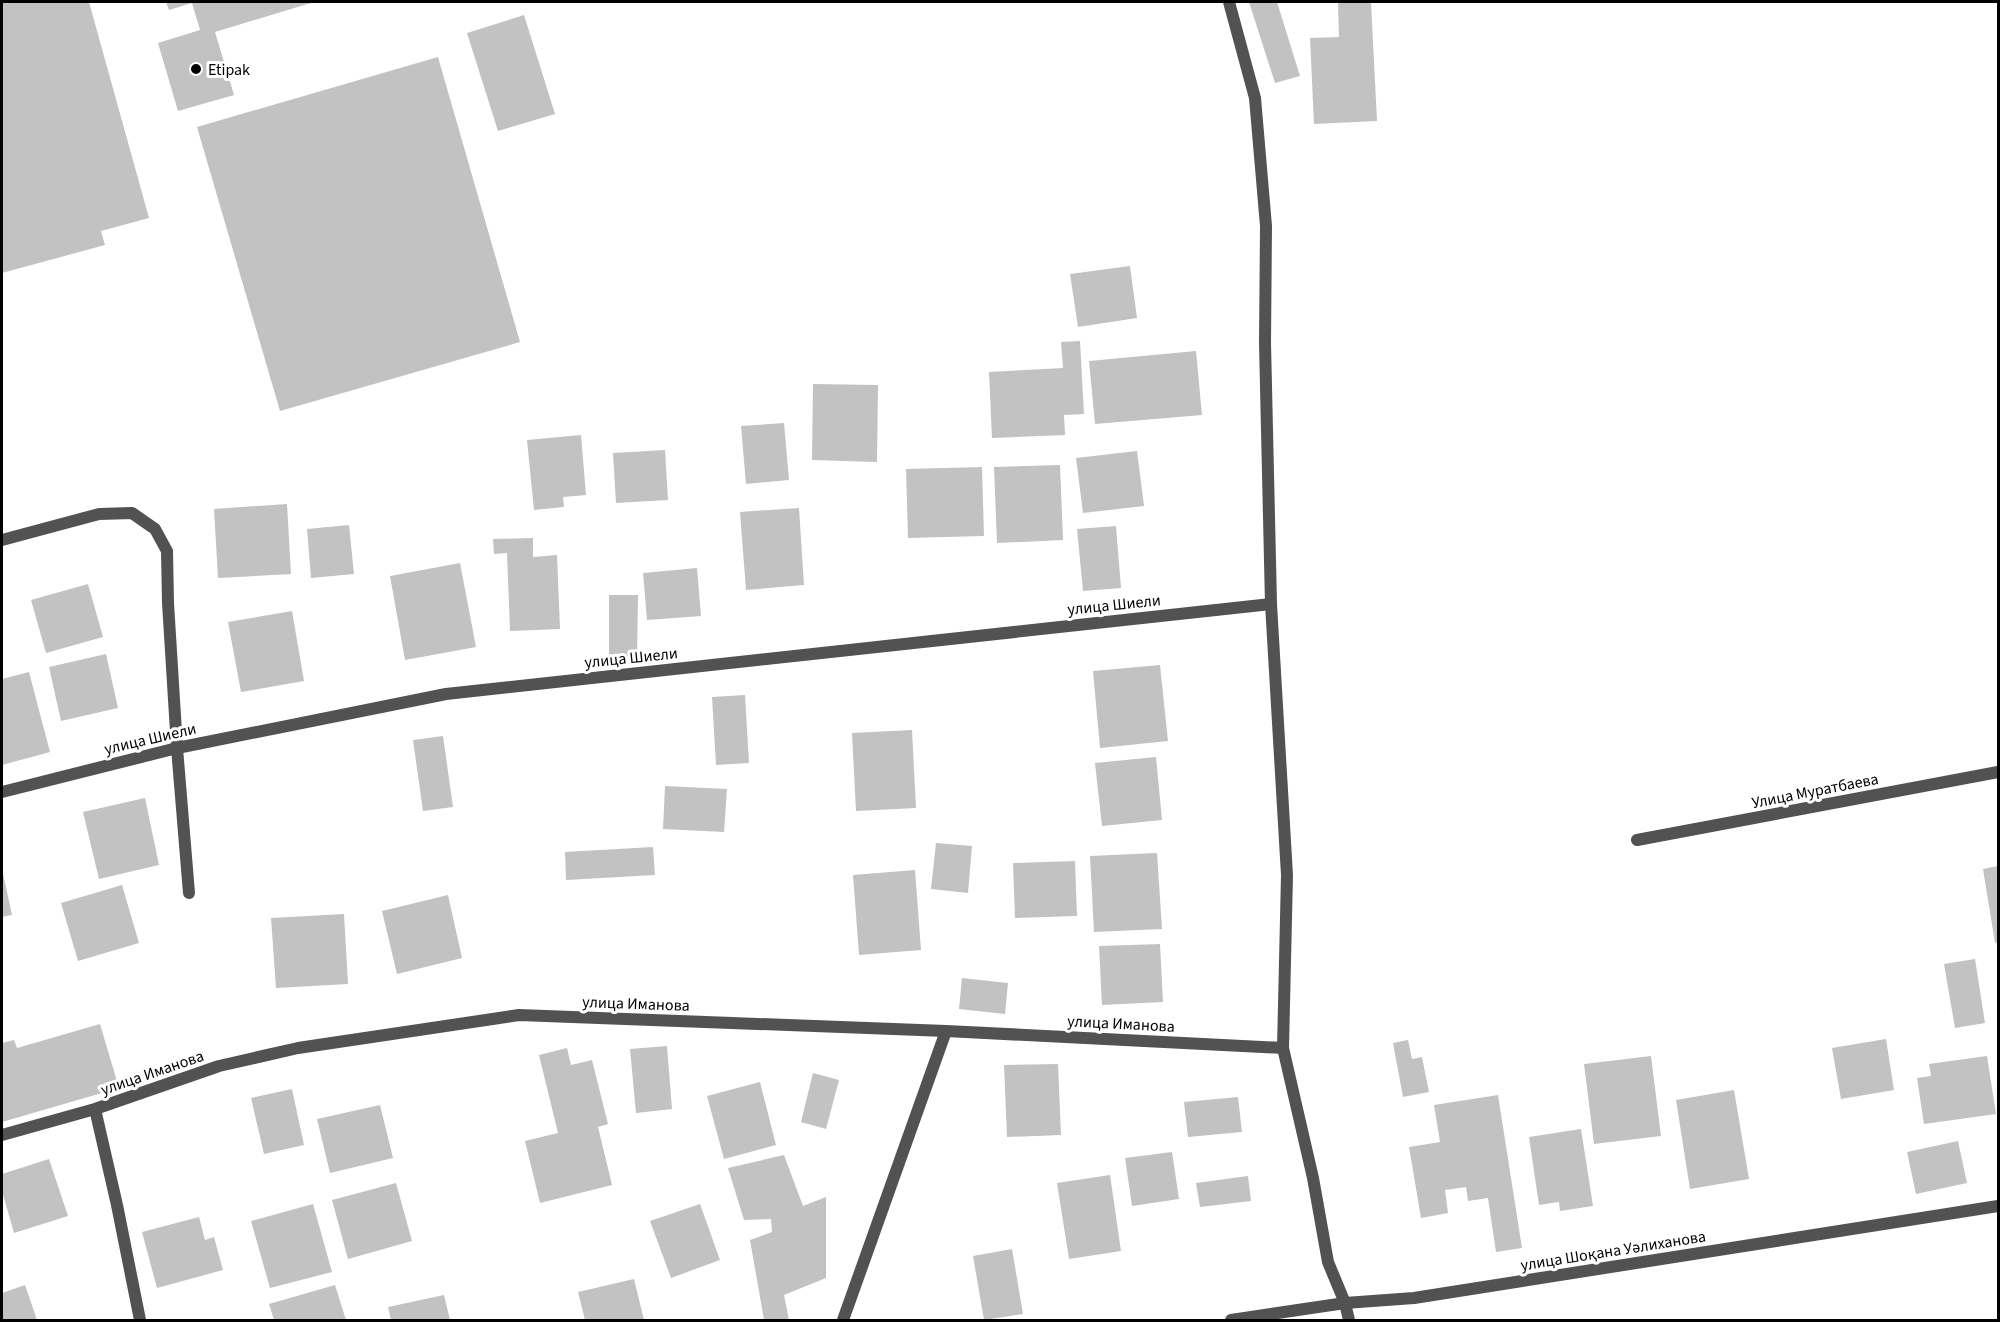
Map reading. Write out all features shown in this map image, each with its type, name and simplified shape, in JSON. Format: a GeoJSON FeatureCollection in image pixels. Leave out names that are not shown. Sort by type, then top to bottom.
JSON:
{"type":"FeatureCollection","features":[{"type":"Feature","properties":{"kind":"street"},"geometry":{"type":"LineString","coordinates":[[1229,2],[1255,98],[1266,226],[1265,343],[1271,604],[1287,875],[1283,1047],[1313,1178],[1328,1262],[1346,1304],[1349,1320]]}},
{"type":"Feature","properties":{"kind":"street"},"geometry":{"type":"LineString","coordinates":[[2,540],[99,514],[132,513],[155,529],[167,551],[177,747],[189,893]]}},
{"type":"Feature","properties":{"kind":"street","name":"улица Шиели"},"geometry":{"type":"LineString","coordinates":[[2,792],[177,747],[446,694],[1271,604]]}},
{"type":"Feature","properties":{"kind":"street","name":"Улица Муратбаева"},"geometry":{"type":"LineString","coordinates":[[1637,840],[1998,772]]}},
{"type":"Feature","properties":{"kind":"street","name":"улица Иманова"},"geometry":{"type":"LineString","coordinates":[[2,1136],[94,1109],[219,1066],[298,1048],[519,1016],[946,1031],[1283,1047]]}},
{"type":"Feature","properties":{"kind":"street"},"geometry":{"type":"LineString","coordinates":[[843,1320],[946,1031]]}},
{"type":"Feature","properties":{"kind":"street"},"geometry":{"type":"LineString","coordinates":[[94,1109],[117,1205],[140,1320]]}},
{"type":"Feature","properties":{"kind":"street","name":"улица Шоқана Уәлиханова"},"geometry":{"type":"LineString","coordinates":[[1231,1320],[1346,1304],[1414,1298],[1998,1206]]}},
{"type":"Feature","properties":{"kind":"building"},"geometry":{"type":"Polygon","coordinates":[[[2,2],[89,2],[149,218],[101,231],[105,245],[2,273],[2,2]]]}},
{"type":"Feature","properties":{"kind":"building","name":"Etipak"},"geometry":{"type":"Polygon","coordinates":[[[166,2],[314,2],[215,32],[234,95],[178,111],[158,43],[200,30],[192,3],[169,10],[166,2]]]}},
{"type":"Feature","properties":{"kind":"building"},"geometry":{"type":"Polygon","coordinates":[[[1249,2],[1277,2],[1300,76],[1275,83],[1249,2]]]}},
{"type":"Feature","properties":{"kind":"building"},"geometry":{"type":"Polygon","coordinates":[[[1338,2],[1371,2],[1377,121],[1314,124],[1310,38],[1339,37],[1338,2]]]}},
{"type":"Feature","properties":{"kind":"building"},"geometry":{"type":"Polygon","coordinates":[[[524,15],[555,114],[498,131],[467,33],[524,15]]]}},
{"type":"Feature","properties":{"kind":"building"},"geometry":{"type":"Polygon","coordinates":[[[438,57],[520,342],[280,411],[197,127],[438,57]]]}},
{"type":"Feature","properties":{"kind":"building"},"geometry":{"type":"Polygon","coordinates":[[[1130,266],[1137,318],[1078,327],[1070,274],[1130,266]]]}},
{"type":"Feature","properties":{"kind":"building"},"geometry":{"type":"Polygon","coordinates":[[[1080,341],[1084,414],[1064,415],[1065,435],[992,438],[989,372],[1063,368],[1061,342],[1080,341]]]}},
{"type":"Feature","properties":{"kind":"building"},"geometry":{"type":"Polygon","coordinates":[[[1196,351],[1202,415],[1095,424],[1089,361],[1196,351]]]}},
{"type":"Feature","properties":{"kind":"building"},"geometry":{"type":"Polygon","coordinates":[[[813,384],[878,385],[877,462],[812,460],[813,384]]]}},
{"type":"Feature","properties":{"kind":"building"},"geometry":{"type":"Polygon","coordinates":[[[784,423],[789,480],[746,484],[741,426],[784,423]]]}},
{"type":"Feature","properties":{"kind":"building"},"geometry":{"type":"Polygon","coordinates":[[[581,435],[586,495],[563,497],[564,507],[534,510],[527,440],[581,435]]]}},
{"type":"Feature","properties":{"kind":"building"},"geometry":{"type":"Polygon","coordinates":[[[665,450],[668,500],[616,503],[613,453],[665,450]]]}},
{"type":"Feature","properties":{"kind":"building"},"geometry":{"type":"Polygon","coordinates":[[[1137,451],[1144,506],[1083,513],[1076,458],[1137,451]]]}},
{"type":"Feature","properties":{"kind":"building"},"geometry":{"type":"Polygon","coordinates":[[[1060,465],[1063,540],[997,543],[994,467],[1060,465]]]}},
{"type":"Feature","properties":{"kind":"building"},"geometry":{"type":"Polygon","coordinates":[[[982,467],[984,536],[908,538],[906,469],[982,467]]]}},
{"type":"Feature","properties":{"kind":"building"},"geometry":{"type":"Polygon","coordinates":[[[287,504],[291,574],[218,578],[214,509],[287,504]]]}},
{"type":"Feature","properties":{"kind":"building"},"geometry":{"type":"Polygon","coordinates":[[[799,508],[804,585],[746,590],[740,512],[799,508]]]}},
{"type":"Feature","properties":{"kind":"building"},"geometry":{"type":"Polygon","coordinates":[[[349,525],[354,574],[311,578],[307,529],[349,525]]]}},
{"type":"Feature","properties":{"kind":"building"},"geometry":{"type":"Polygon","coordinates":[[[1116,526],[1121,588],[1083,591],[1077,529],[1116,526]]]}},
{"type":"Feature","properties":{"kind":"building"},"geometry":{"type":"Polygon","coordinates":[[[533,538],[533,557],[557,555],[560,629],[510,631],[507,553],[494,554],[493,539],[533,538]]]}},
{"type":"Feature","properties":{"kind":"building"},"geometry":{"type":"Polygon","coordinates":[[[460,563],[476,647],[405,660],[390,576],[460,563]]]}},
{"type":"Feature","properties":{"kind":"building"},"geometry":{"type":"Polygon","coordinates":[[[697,568],[701,616],[647,620],[643,573],[697,568]]]}},
{"type":"Feature","properties":{"kind":"building"},"geometry":{"type":"Polygon","coordinates":[[[88,584],[103,637],[46,653],[31,600],[88,584]]]}},
{"type":"Feature","properties":{"kind":"building"},"geometry":{"type":"Polygon","coordinates":[[[609,595],[638,595],[637,658],[609,657],[609,595]]]}},
{"type":"Feature","properties":{"kind":"building"},"geometry":{"type":"Polygon","coordinates":[[[292,611],[304,681],[241,692],[228,622],[292,611]]]}},
{"type":"Feature","properties":{"kind":"building"},"geometry":{"type":"Polygon","coordinates":[[[106,654],[118,708],[61,721],[49,667],[106,654]]]}},
{"type":"Feature","properties":{"kind":"building"},"geometry":{"type":"Polygon","coordinates":[[[1160,665],[1168,741],[1100,748],[1093,671],[1160,665]]]}},
{"type":"Feature","properties":{"kind":"building"},"geometry":{"type":"Polygon","coordinates":[[[29,672],[50,752],[2,765],[2,679],[29,672]]]}},
{"type":"Feature","properties":{"kind":"building"},"geometry":{"type":"Polygon","coordinates":[[[745,695],[749,763],[716,765],[712,697],[745,695]]]}},
{"type":"Feature","properties":{"kind":"building"},"geometry":{"type":"Polygon","coordinates":[[[912,730],[916,808],[856,811],[852,733],[912,730]]]}},
{"type":"Feature","properties":{"kind":"building"},"geometry":{"type":"Polygon","coordinates":[[[443,736],[453,807],[423,811],[413,740],[443,736]]]}},
{"type":"Feature","properties":{"kind":"building"},"geometry":{"type":"Polygon","coordinates":[[[1156,757],[1162,820],[1102,826],[1095,763],[1156,757]]]}},
{"type":"Feature","properties":{"kind":"building"},"geometry":{"type":"Polygon","coordinates":[[[665,786],[727,789],[724,832],[663,829],[665,786]]]}},
{"type":"Feature","properties":{"kind":"building"},"geometry":{"type":"Polygon","coordinates":[[[145,798],[159,865],[99,879],[83,812],[145,798]]]}},
{"type":"Feature","properties":{"kind":"building"},"geometry":{"type":"Polygon","coordinates":[[[936,843],[972,846],[968,893],[931,889],[936,843]]]}},
{"type":"Feature","properties":{"kind":"building"},"geometry":{"type":"Polygon","coordinates":[[[653,847],[655,875],[566,880],[565,852],[653,847]]]}},
{"type":"Feature","properties":{"kind":"building"},"geometry":{"type":"Polygon","coordinates":[[[1157,853],[1162,929],[1094,932],[1090,856],[1157,853]]]}},
{"type":"Feature","properties":{"kind":"building"},"geometry":{"type":"Polygon","coordinates":[[[1075,861],[1077,916],[1015,918],[1013,863],[1075,861]]]}},
{"type":"Feature","properties":{"kind":"building"},"geometry":{"type":"Polygon","coordinates":[[[1998,866],[1998,942],[1995,943],[1983,869],[1998,866]]]}},
{"type":"Feature","properties":{"kind":"building"},"geometry":{"type":"Polygon","coordinates":[[[2,869],[12,915],[2,917],[2,869]]]}},
{"type":"Feature","properties":{"kind":"building"},"geometry":{"type":"Polygon","coordinates":[[[915,870],[921,950],[859,955],[853,875],[915,870]]]}},
{"type":"Feature","properties":{"kind":"building"},"geometry":{"type":"Polygon","coordinates":[[[122,885],[139,943],[78,961],[61,903],[122,885]]]}},
{"type":"Feature","properties":{"kind":"building"},"geometry":{"type":"Polygon","coordinates":[[[448,895],[462,958],[397,974],[382,911],[448,895]]]}},
{"type":"Feature","properties":{"kind":"building"},"geometry":{"type":"Polygon","coordinates":[[[344,914],[348,984],[276,988],[271,918],[344,914]]]}},
{"type":"Feature","properties":{"kind":"building"},"geometry":{"type":"Polygon","coordinates":[[[1160,944],[1163,1002],[1102,1005],[1099,946],[1160,944]]]}},
{"type":"Feature","properties":{"kind":"building"},"geometry":{"type":"Polygon","coordinates":[[[1975,959],[1985,1023],[1955,1028],[1944,964],[1975,959]]]}},
{"type":"Feature","properties":{"kind":"building"},"geometry":{"type":"Polygon","coordinates":[[[962,978],[1008,983],[1005,1014],[959,1009],[962,978]]]}},
{"type":"Feature","properties":{"kind":"building"},"geometry":{"type":"Polygon","coordinates":[[[100,1024],[119,1088],[2,1122],[2,1043],[14,1040],[17,1048],[100,1024]]]}},
{"type":"Feature","properties":{"kind":"building"},"geometry":{"type":"Polygon","coordinates":[[[1886,1039],[1894,1090],[1841,1099],[1832,1048],[1886,1039]]]}},
{"type":"Feature","properties":{"kind":"building"},"geometry":{"type":"Polygon","coordinates":[[[1408,1040],[1412,1059],[1422,1057],[1429,1092],[1403,1097],[1393,1043],[1408,1040]]]}},
{"type":"Feature","properties":{"kind":"building"},"geometry":{"type":"Polygon","coordinates":[[[667,1046],[672,1109],[636,1113],[630,1049],[667,1046]]]}},
{"type":"Feature","properties":{"kind":"building"},"geometry":{"type":"Polygon","coordinates":[[[567,1048],[571,1065],[592,1060],[608,1124],[598,1127],[612,1185],[540,1203],[525,1141],[558,1133],[539,1055],[567,1048]]]}},
{"type":"Feature","properties":{"kind":"building"},"geometry":{"type":"Polygon","coordinates":[[[1651,1056],[1661,1136],[1594,1144],[1584,1064],[1651,1056]]]}},
{"type":"Feature","properties":{"kind":"building"},"geometry":{"type":"Polygon","coordinates":[[[1987,1056],[1996,1114],[1924,1124],[1917,1078],[1931,1076],[1929,1064],[1987,1056]]]}},
{"type":"Feature","properties":{"kind":"building"},"geometry":{"type":"Polygon","coordinates":[[[1058,1064],[1061,1135],[1007,1137],[1004,1065],[1058,1064]]]}},
{"type":"Feature","properties":{"kind":"building"},"geometry":{"type":"Polygon","coordinates":[[[813,1073],[839,1080],[826,1129],[801,1122],[813,1073]]]}},
{"type":"Feature","properties":{"kind":"building"},"geometry":{"type":"Polygon","coordinates":[[[760,1082],[776,1145],[724,1159],[707,1096],[760,1082]]]}},
{"type":"Feature","properties":{"kind":"building"},"geometry":{"type":"Polygon","coordinates":[[[292,1089],[304,1145],[264,1154],[251,1098],[292,1089]]]}},
{"type":"Feature","properties":{"kind":"building"},"geometry":{"type":"Polygon","coordinates":[[[1734,1090],[1749,1179],[1690,1189],[1676,1100],[1734,1090]]]}},
{"type":"Feature","properties":{"kind":"building"},"geometry":{"type":"Polygon","coordinates":[[[1498,1095],[1522,1248],[1496,1252],[1488,1198],[1468,1201],[1466,1187],[1445,1190],[1448,1213],[1421,1218],[1409,1147],[1440,1142],[1434,1105],[1498,1095]]]}},
{"type":"Feature","properties":{"kind":"building"},"geometry":{"type":"Polygon","coordinates":[[[1238,1097],[1242,1132],[1188,1137],[1184,1102],[1238,1097]]]}},
{"type":"Feature","properties":{"kind":"building"},"geometry":{"type":"Polygon","coordinates":[[[380,1105],[393,1158],[330,1173],[317,1119],[380,1105]]]}},
{"type":"Feature","properties":{"kind":"building"},"geometry":{"type":"Polygon","coordinates":[[[1581,1129],[1593,1206],[1560,1211],[1559,1202],[1539,1205],[1529,1137],[1581,1129]]]}},
{"type":"Feature","properties":{"kind":"building"},"geometry":{"type":"Polygon","coordinates":[[[1958,1141],[1967,1183],[1916,1194],[1907,1152],[1958,1141]]]}},
{"type":"Feature","properties":{"kind":"building"},"geometry":{"type":"Polygon","coordinates":[[[1172,1152],[1179,1199],[1132,1206],[1125,1158],[1172,1152]]]}},
{"type":"Feature","properties":{"kind":"building"},"geometry":{"type":"Polygon","coordinates":[[[784,1155],[803,1206],[826,1197],[826,1278],[784,1295],[789,1320],[764,1320],[750,1240],[772,1232],[771,1219],[744,1220],[728,1168],[784,1155]]]}},
{"type":"Feature","properties":{"kind":"building"},"geometry":{"type":"Polygon","coordinates":[[[49,1159],[68,1216],[14,1233],[2,1191],[2,1174],[49,1159]]]}},
{"type":"Feature","properties":{"kind":"building"},"geometry":{"type":"Polygon","coordinates":[[[1110,1175],[1121,1251],[1069,1259],[1057,1183],[1110,1175]]]}},
{"type":"Feature","properties":{"kind":"building"},"geometry":{"type":"Polygon","coordinates":[[[1248,1176],[1251,1201],[1200,1207],[1196,1183],[1248,1176]]]}},
{"type":"Feature","properties":{"kind":"building"},"geometry":{"type":"Polygon","coordinates":[[[396,1183],[412,1241],[348,1259],[332,1200],[396,1183]]]}},
{"type":"Feature","properties":{"kind":"building"},"geometry":{"type":"Polygon","coordinates":[[[313,1204],[332,1272],[270,1288],[251,1221],[313,1204]]]}},
{"type":"Feature","properties":{"kind":"building"},"geometry":{"type":"Polygon","coordinates":[[[700,1204],[720,1260],[671,1278],[650,1221],[700,1204]]]}},
{"type":"Feature","properties":{"kind":"building"},"geometry":{"type":"Polygon","coordinates":[[[199,1217],[205,1240],[214,1237],[223,1270],[157,1288],[142,1232],[199,1217]]]}},
{"type":"Feature","properties":{"kind":"building"},"geometry":{"type":"Polygon","coordinates":[[[1012,1249],[1023,1314],[984,1320],[973,1256],[1012,1249]]]}},
{"type":"Feature","properties":{"kind":"building"},"geometry":{"type":"Polygon","coordinates":[[[634,1279],[644,1320],[585,1320],[578,1292],[634,1279]]]}},
{"type":"Feature","properties":{"kind":"building"},"geometry":{"type":"Polygon","coordinates":[[[25,1285],[37,1320],[2,1320],[2,1293],[25,1285]]]}},
{"type":"Feature","properties":{"kind":"building"},"geometry":{"type":"Polygon","coordinates":[[[335,1285],[346,1320],[274,1320],[269,1304],[335,1285]]]}},
{"type":"Feature","properties":{"kind":"building"},"geometry":{"type":"Polygon","coordinates":[[[444,1295],[450,1320],[391,1320],[388,1307],[444,1295]]]}},
{"type":"Feature","properties":{"kind":"place","name":"Etipak"},"geometry":{"type":"Point","coordinates":[196,69]}}]}
